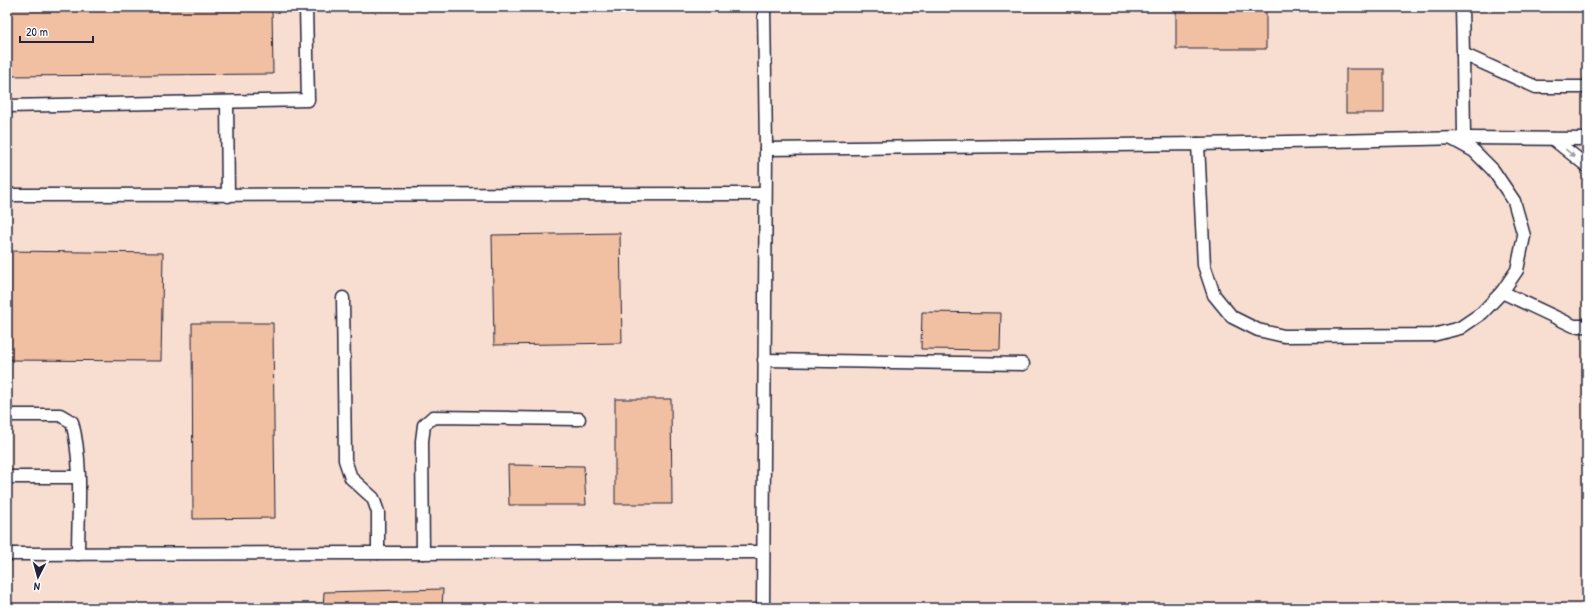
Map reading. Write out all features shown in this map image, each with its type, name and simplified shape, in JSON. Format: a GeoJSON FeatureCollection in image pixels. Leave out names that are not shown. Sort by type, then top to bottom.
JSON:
{"type":"FeatureCollection","features":[{"type":"Feature","properties":{"kind":"lane"},"geometry":{"type":"LineString","coordinates":[[7,106],[227,103],[308,100],[306,7]]}},
{"type":"Feature","properties":{"kind":"lane"},"geometry":{"type":"LineString","coordinates":[[763,608],[762,552],[766,149],[764,7]]}},
{"type":"Feature","properties":{"kind":"lane"},"geometry":{"type":"LineString","coordinates":[[1462,7],[1464,138]]}},
{"type":"Feature","properties":{"kind":"lane"},"geometry":{"type":"LineString","coordinates":[[1463,54],[1536,87],[1587,87]]}},
{"type":"Feature","properties":{"kind":"lane"},"geometry":{"type":"LineString","coordinates":[[227,103],[228,196]]}},
{"type":"Feature","properties":{"kind":"lane"},"geometry":{"type":"LineString","coordinates":[[766,149],[1198,144],[1464,138],[1587,139]]}},
{"type":"Feature","properties":{"kind":"lane"},"geometry":{"type":"LineString","coordinates":[[1198,144],[1204,265],[1214,295],[1232,317],[1258,330],[1284,336],[1432,335],[1460,328],[1482,313],[1502,292],[1517,270],[1524,236],[1514,201],[1492,170],[1474,151],[1452,139]]}},
{"type":"Feature","properties":{"kind":"lane"},"geometry":{"type":"LineString","coordinates":[[1553,139],[1587,166]]}},
{"type":"Feature","properties":{"kind":"lane"},"geometry":{"type":"LineString","coordinates":[[7,195],[228,196],[765,194]]}},
{"type":"Feature","properties":{"kind":"lane"},"geometry":{"type":"LineString","coordinates":[[1502,292],[1574,326],[1587,326]]}},
{"type":"Feature","properties":{"kind":"lane"},"geometry":{"type":"LineString","coordinates":[[343,298],[345,460],[351,478],[373,498],[378,512],[378,553]]}},
{"type":"Feature","properties":{"kind":"lane"},"geometry":{"type":"LineString","coordinates":[[764,360],[1023,364]]}},
{"type":"Feature","properties":{"kind":"lane"},"geometry":{"type":"LineString","coordinates":[[7,416],[60,415],[72,422],[76,436],[78,477],[78,554]]}},
{"type":"Feature","properties":{"kind":"lane"},"geometry":{"type":"LineString","coordinates":[[423,553],[422,441],[424,425],[433,417],[579,419]]}},
{"type":"Feature","properties":{"kind":"lane"},"geometry":{"type":"LineString","coordinates":[[7,477],[78,477]]}},
{"type":"Feature","properties":{"kind":"lane"},"geometry":{"type":"LineString","coordinates":[[7,554],[762,552]]}},
{"type":"Feature","properties":{"kind":"shaded area"},"geometry":{"type":"Polygon","coordinates":[[[7,7],[1587,7],[1587,608],[7,608],[7,7]]]}},
{"type":"Feature","properties":{"kind":"building"},"geometry":{"type":"Polygon","coordinates":[[[7,7],[272,7],[273,74],[7,76],[7,7]]]}},
{"type":"Feature","properties":{"kind":"building"},"geometry":{"type":"Polygon","coordinates":[[[1176,7],[1266,7],[1266,49],[1176,49],[1176,7]]]}},
{"type":"Feature","properties":{"kind":"building"},"geometry":{"type":"Polygon","coordinates":[[[1346,69],[1384,69],[1384,113],[1346,113],[1346,69]]]}},
{"type":"Feature","properties":{"kind":"building"},"geometry":{"type":"Polygon","coordinates":[[[620,233],[622,343],[494,345],[492,235],[620,233]]]}},
{"type":"Feature","properties":{"kind":"building"},"geometry":{"type":"Polygon","coordinates":[[[7,251],[163,253],[161,361],[7,360],[7,251]]]}},
{"type":"Feature","properties":{"kind":"building"},"geometry":{"type":"Polygon","coordinates":[[[922,312],[1001,313],[1000,350],[921,349],[922,312]]]}},
{"type":"Feature","properties":{"kind":"building"},"geometry":{"type":"Polygon","coordinates":[[[192,323],[273,323],[275,518],[193,519],[192,323]]]}},
{"type":"Feature","properties":{"kind":"building"},"geometry":{"type":"Polygon","coordinates":[[[615,399],[671,399],[672,504],[615,504],[615,399]]]}},
{"type":"Feature","properties":{"kind":"building"},"geometry":{"type":"Polygon","coordinates":[[[508,465],[584,466],[586,505],[509,505],[508,465]]]}},
{"type":"Feature","properties":{"kind":"building"},"geometry":{"type":"Polygon","coordinates":[[[443,589],[442,608],[323,608],[324,592],[443,589]]]}}]}
